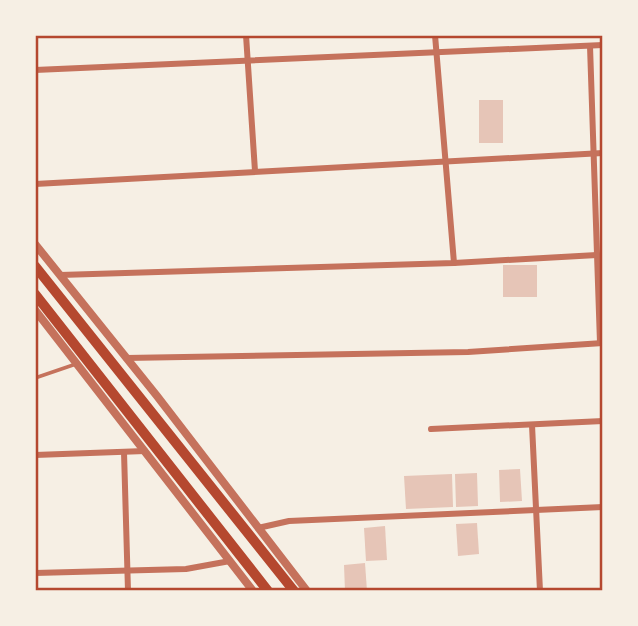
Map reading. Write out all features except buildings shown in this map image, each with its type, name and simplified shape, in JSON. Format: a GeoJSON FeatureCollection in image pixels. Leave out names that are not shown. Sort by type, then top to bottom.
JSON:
{"type":"FeatureCollection","features":[{"type":"Feature","properties":{"kind":"main road"},"geometry":{"type":"LineString","coordinates":[[35,265],[294,591]]}},
{"type":"Feature","properties":{"kind":"main road"},"geometry":{"type":"LineString","coordinates":[[35,294],[268,591]]}},
{"type":"Feature","properties":{"kind":"street"},"geometry":{"type":"LineString","coordinates":[[246,35],[255,171]]}},
{"type":"Feature","properties":{"kind":"street"},"geometry":{"type":"LineString","coordinates":[[435,35],[454,263]]}},
{"type":"Feature","properties":{"kind":"street"},"geometry":{"type":"LineString","coordinates":[[35,70],[603,45]]}},
{"type":"Feature","properties":{"kind":"street"},"geometry":{"type":"LineString","coordinates":[[126,358],[468,352],[601,343],[590,46]]}},
{"type":"Feature","properties":{"kind":"street"},"geometry":{"type":"LineString","coordinates":[[35,182],[603,153]]}},
{"type":"Feature","properties":{"kind":"street"},"geometry":{"type":"LineString","coordinates":[[35,244],[307,591]]}},
{"type":"Feature","properties":{"kind":"street"},"geometry":{"type":"LineString","coordinates":[[60,275],[454,263],[597,255]]}},
{"type":"Feature","properties":{"kind":"street"},"geometry":{"type":"LineString","coordinates":[[35,310],[253,591]]}},
{"type":"Feature","properties":{"kind":"street"},"geometry":{"type":"LineString","coordinates":[[431,429],[603,421]]}},
{"type":"Feature","properties":{"kind":"street"},"geometry":{"type":"LineString","coordinates":[[532,425],[540,591]]}},
{"type":"Feature","properties":{"kind":"street"},"geometry":{"type":"LineString","coordinates":[[35,455],[145,452]]}},
{"type":"Feature","properties":{"kind":"street"},"geometry":{"type":"LineString","coordinates":[[124,453],[128,591]]}},
{"type":"Feature","properties":{"kind":"street"},"geometry":{"type":"LineString","coordinates":[[258,528],[289,521],[603,507]]}},
{"type":"Feature","properties":{"kind":"street"},"geometry":{"type":"LineString","coordinates":[[35,573],[186,569],[230,561]]}},
{"type":"Feature","properties":{"kind":"lane"},"geometry":{"type":"LineString","coordinates":[[35,378],[77,364]]}}]}
